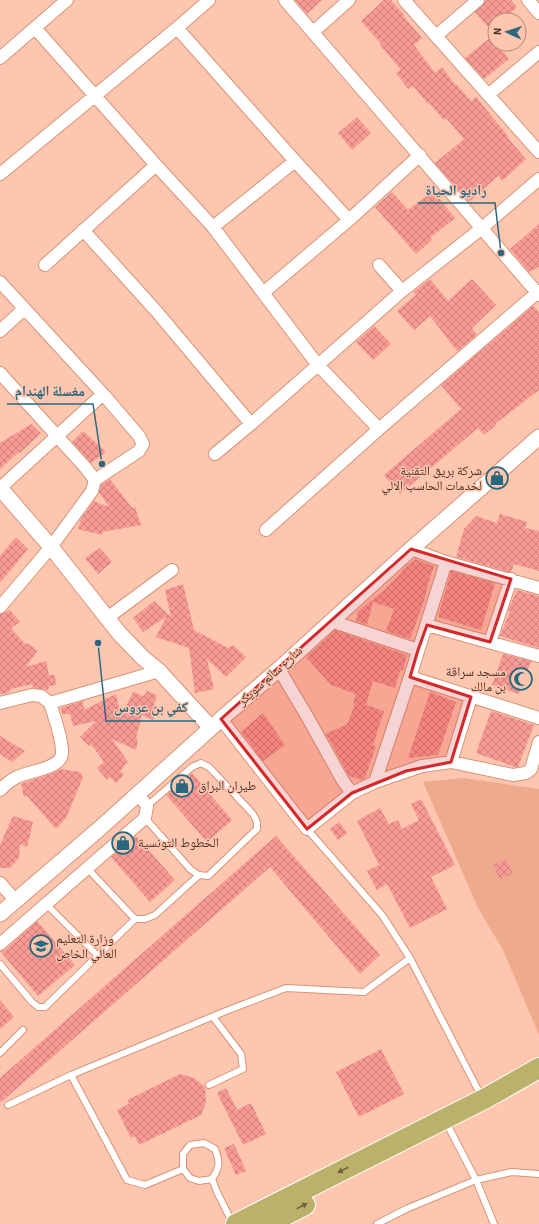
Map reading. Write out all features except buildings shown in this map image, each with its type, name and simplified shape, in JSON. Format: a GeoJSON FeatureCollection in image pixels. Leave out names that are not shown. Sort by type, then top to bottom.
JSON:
{"type":"FeatureCollection","features":[{"type":"Feature","properties":{"kind":"highway"},"geometry":{"type":"LineString","coordinates":[[268,1224],[447,1124],[486,1098],[539,1068]]}},
{"type":"Feature","properties":{"kind":"highway"},"geometry":{"type":"LineString","coordinates":[[236,1224],[539,1081]]}},
{"type":"Feature","properties":{"kind":"street"},"geometry":{"type":"LineString","coordinates":[[0,58],[67,0]]}},
{"type":"Feature","properties":{"kind":"street"},"geometry":{"type":"LineString","coordinates":[[0,174],[209,0]]}},
{"type":"Feature","properties":{"kind":"street"},"geometry":{"type":"LineString","coordinates":[[266,530],[538,293],[285,0]]}},
{"type":"Feature","properties":{"kind":"street"},"geometry":{"type":"LineString","coordinates":[[313,32],[348,0]]}},
{"type":"Feature","properties":{"kind":"street"},"geometry":{"type":"LineString","coordinates":[[404,0],[539,152]]}},
{"type":"Feature","properties":{"kind":"street"},"geometry":{"type":"LineString","coordinates":[[436,36],[478,0]]}},
{"type":"Feature","properties":{"kind":"street"},"geometry":{"type":"LineString","coordinates":[[528,0],[539,13]]}},
{"type":"Feature","properties":{"kind":"street"},"geometry":{"type":"LineString","coordinates":[[35,28],[213,227],[317,364],[379,430]]}},
{"type":"Feature","properties":{"kind":"street"},"geometry":{"type":"LineString","coordinates":[[177,28],[349,220]]}},
{"type":"Feature","properties":{"kind":"street"},"geometry":{"type":"LineString","coordinates":[[488,95],[539,52]]}},
{"type":"Feature","properties":{"kind":"street"},"geometry":{"type":"LineString","coordinates":[[263,293],[349,220],[420,155]]}},
{"type":"Feature","properties":{"kind":"street"},"geometry":{"type":"LineString","coordinates":[[213,227],[295,161]]}},
{"type":"Feature","properties":{"kind":"street"},"geometry":{"type":"LineString","coordinates":[[45,265],[156,165]]}},
{"type":"Feature","properties":{"kind":"street"},"geometry":{"type":"LineString","coordinates":[[214,454],[251,424],[317,364],[402,291],[482,228],[539,179]]}},
{"type":"Feature","properties":{"kind":"street"},"geometry":{"type":"LineString","coordinates":[[83,230],[158,312],[251,424]]}},
{"type":"Feature","properties":{"kind":"street"},"geometry":{"type":"LineString","coordinates":[[379,265],[402,291]]}},
{"type":"Feature","properties":{"kind":"street"},"geometry":{"type":"LineString","coordinates":[[0,282],[103,394],[140,436],[143,444],[139,451],[95,480],[92,490],[51,547],[0,607]]}},
{"type":"Feature","properties":{"kind":"street"},"geometry":{"type":"LineString","coordinates":[[0,331],[24,309]]}},
{"type":"Feature","properties":{"kind":"street"},"geometry":{"type":"LineString","coordinates":[[0,373],[95,480]]}},
{"type":"Feature","properties":{"kind":"street"},"geometry":{"type":"LineString","coordinates":[[103,394],[0,488],[51,547],[119,633],[143,658],[216,724],[307,829],[352,793],[375,782],[422,766],[451,762],[513,775],[526,773],[531,769],[539,742]]}},
{"type":"Feature","properties":{"kind":"street","name":"شارع سالم سويكر"},"geometry":{"type":"LineString","coordinates":[[0,914],[99,829],[143,806],[216,724],[411,549],[539,437]]}},
{"type":"Feature","properties":{"kind":"street"},"geometry":{"type":"LineString","coordinates":[[411,549],[446,562],[539,588]]}},
{"type":"Feature","properties":{"kind":"street"},"geometry":{"type":"LineString","coordinates":[[375,782],[427,625],[446,562]]}},
{"type":"Feature","properties":{"kind":"street"},"geometry":{"type":"LineString","coordinates":[[107,618],[172,570]]}},
{"type":"Feature","properties":{"kind":"street"},"geometry":{"type":"LineString","coordinates":[[490,642],[511,579]]}},
{"type":"Feature","properties":{"kind":"street"},"geometry":{"type":"LineString","coordinates":[[331,621],[418,650]]}},
{"type":"Feature","properties":{"kind":"street"},"geometry":{"type":"LineString","coordinates":[[427,625],[539,656]]}},
{"type":"Feature","properties":{"kind":"street"},"geometry":{"type":"LineString","coordinates":[[279,669],[343,781],[352,793]]}},
{"type":"Feature","properties":{"kind":"street"},"geometry":{"type":"LineString","coordinates":[[50,703],[159,671]]}},
{"type":"Feature","properties":{"kind":"street"},"geometry":{"type":"LineString","coordinates":[[410,677],[539,718]]}},
{"type":"Feature","properties":{"kind":"street"},"geometry":{"type":"LineString","coordinates":[[0,703],[32,695],[41,696],[50,703],[61,741],[62,754],[59,761],[53,765],[18,776],[9,781],[0,790]]}},
{"type":"Feature","properties":{"kind":"street"},"geometry":{"type":"LineString","coordinates":[[451,762],[471,697]]}},
{"type":"Feature","properties":{"kind":"street"},"geometry":{"type":"LineString","coordinates":[[0,944],[88,868],[143,806]]}},
{"type":"Feature","properties":{"kind":"street"},"geometry":{"type":"LineString","coordinates":[[0,883],[16,900]]}},
{"type":"Feature","properties":{"kind":"lane"},"geometry":{"type":"LineString","coordinates":[[201,764],[209,766],[253,814],[257,822],[257,829],[208,876],[199,875],[191,870],[143,806],[192,767],[201,764]]}},
{"type":"Feature","properties":{"kind":"lane"},"geometry":{"type":"LineString","coordinates":[[307,829],[382,915],[410,958],[478,1088],[486,1098]]}},
{"type":"Feature","properties":{"kind":"lane"},"geometry":{"type":"LineString","coordinates":[[88,868],[135,919]]}},
{"type":"Feature","properties":{"kind":"lane"},"geometry":{"type":"LineString","coordinates":[[0,964],[32,1002],[38,1007],[45,1007],[135,919],[154,915],[199,875]]}},
{"type":"Feature","properties":{"kind":"lane"},"geometry":{"type":"LineString","coordinates":[[46,904],[98,956]]}},
{"type":"Feature","properties":{"kind":"lane"},"geometry":{"type":"LineString","coordinates":[[8,1105],[71,1075],[286,988],[364,992],[410,958]]}},
{"type":"Feature","properties":{"kind":"lane"},"geometry":{"type":"LineString","coordinates":[[209,1085],[243,1068],[241,1054],[213,1017]]}},
{"type":"Feature","properties":{"kind":"lane"},"geometry":{"type":"LineString","coordinates":[[0,1053],[24,1030]]}},
{"type":"Feature","properties":{"kind":"lane"},"geometry":{"type":"LineString","coordinates":[[71,1075],[127,1180],[145,1185],[183,1168]]}},
{"type":"Feature","properties":{"kind":"lane"},"geometry":{"type":"LineString","coordinates":[[447,1124],[476,1180],[494,1224]]}},
{"type":"Feature","properties":{"kind":"lane"},"geometry":{"type":"LineString","coordinates":[[204,1143],[215,1149],[219,1161],[217,1172],[212,1179],[199,1181],[194,1180],[190,1178],[183,1168],[184,1154],[190,1145],[204,1143]]}},
{"type":"Feature","properties":{"kind":"lane"},"geometry":{"type":"LineString","coordinates":[[377,1224],[406,1209],[476,1180],[512,1172],[539,1174]]}},
{"type":"Feature","properties":{"kind":"lane"},"geometry":{"type":"LineString","coordinates":[[212,1179],[232,1224]]}},
{"type":"Feature","properties":{"kind":"highlighted area"},"geometry":{"type":"Polygon","coordinates":[[[411,549],[511,579],[490,642],[427,625],[418,650],[410,677],[471,697],[451,762],[406,771],[352,793],[307,829],[221,719],[411,549]]]}},
{"type":"Feature","properties":{"kind":"shaded area"},"geometry":{"type":"Polygon","coordinates":[[[464,778],[539,789],[539,1035],[503,950],[478,908],[423,782],[464,778]]]}},
{"type":"Feature","properties":{"kind":"place","name":"راديو الحياة"},"geometry":{"type":"Point","coordinates":[501,253]}},
{"type":"Feature","properties":{"kind":"place","name":"مغسلة الهندام"},"geometry":{"type":"Point","coordinates":[102,464]}},
{"type":"Feature","properties":{"kind":"place","name":"شركة بريق التقنية لخدمات الحاسب الالي"},"geometry":{"type":"Point","coordinates":[497,478]}},
{"type":"Feature","properties":{"kind":"place","name":"كفي بن عروس"},"geometry":{"type":"Point","coordinates":[98,643]}},
{"type":"Feature","properties":{"kind":"place","name":"مسجد سراقة بن مالك"},"geometry":{"type":"Point","coordinates":[521,679]}},
{"type":"Feature","properties":{"kind":"place","name":"طيران البراق"},"geometry":{"type":"Point","coordinates":[182,786]}},
{"type":"Feature","properties":{"kind":"place","name":"الخطوط التونسية"},"geometry":{"type":"Point","coordinates":[123,843]}},
{"type":"Feature","properties":{"kind":"place","name":"وزارة التعليم العالي الخاص"},"geometry":{"type":"Point","coordinates":[41,946]}}]}
